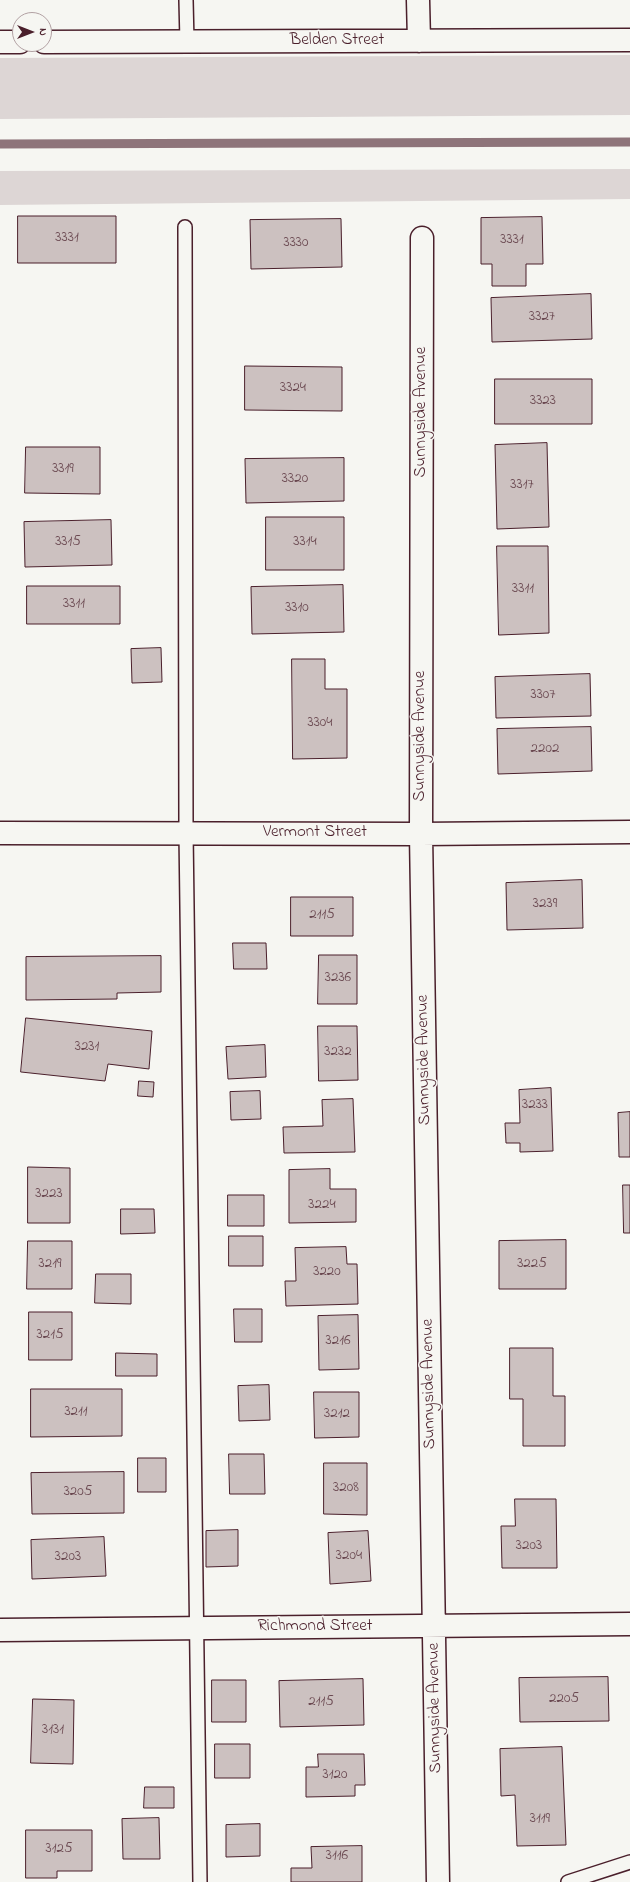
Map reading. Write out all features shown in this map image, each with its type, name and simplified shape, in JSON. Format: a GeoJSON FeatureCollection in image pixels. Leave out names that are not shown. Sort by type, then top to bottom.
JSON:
{"type":"FeatureCollection","features":[{"type":"Feature","properties":{"kind":"street"},"geometry":{"type":"LineString","coordinates":[[418,0],[419,41]]}},
{"type":"Feature","properties":{"kind":"street","name":"Belden Street"},"geometry":{"type":"LineString","coordinates":[[52,42],[630,40]]}},
{"type":"Feature","properties":{"kind":"street"},"geometry":{"type":"LineString","coordinates":[[0,42],[12,42]]}},
{"type":"Feature","properties":{"kind":"street","name":"Sunnyside Avenue"},"geometry":{"type":"LineString","coordinates":[[422,238],[421,834],[438,1882]]}},
{"type":"Feature","properties":{"kind":"street","name":"Vermont Street"},"geometry":{"type":"LineString","coordinates":[[0,833],[186,832],[421,834],[630,832]]}},
{"type":"Feature","properties":{"kind":"street","name":"Richmond Street"},"geometry":{"type":"LineString","coordinates":[[0,1630],[630,1624]]}},
{"type":"Feature","properties":{"kind":"lane"},"geometry":{"type":"LineString","coordinates":[[186,0],[187,42]]}},
{"type":"Feature","properties":{"kind":"lane"},"geometry":{"type":"LineString","coordinates":[[185,227],[186,832],[200,1882]]}},
{"type":"Feature","properties":{"kind":"lane"},"geometry":{"type":"LineString","coordinates":[[568,1882],[630,1862]]}},
{"type":"Feature","properties":{"kind":"shaded area"},"geometry":{"type":"Polygon","coordinates":[[[630,55],[630,115],[0,119],[0,58],[630,55]]]}},
{"type":"Feature","properties":{"kind":"shaded area"},"geometry":{"type":"Polygon","coordinates":[[[630,169],[630,199],[0,205],[0,171],[630,169]]]}},
{"type":"Feature","properties":{"kind":"building"},"geometry":{"type":"Polygon","coordinates":[[[18,216],[116,216],[116,263],[18,263],[18,216]]]}},
{"type":"Feature","properties":{"kind":"building"},"geometry":{"type":"Polygon","coordinates":[[[542,217],[543,264],[526,264],[526,286],[492,286],[492,264],[481,264],[481,218],[542,217]]]}},
{"type":"Feature","properties":{"kind":"building"},"geometry":{"type":"Polygon","coordinates":[[[341,219],[342,267],[251,269],[250,220],[341,219]]]}},
{"type":"Feature","properties":{"kind":"building"},"geometry":{"type":"Polygon","coordinates":[[[591,294],[592,339],[492,342],[491,298],[591,294]]]}},
{"type":"Feature","properties":{"kind":"building"},"geometry":{"type":"Polygon","coordinates":[[[245,366],[342,367],[342,411],[245,410],[245,366]]]}},
{"type":"Feature","properties":{"kind":"building"},"geometry":{"type":"Polygon","coordinates":[[[495,379],[592,379],[592,424],[495,424],[495,379]]]}},
{"type":"Feature","properties":{"kind":"building"},"geometry":{"type":"Polygon","coordinates":[[[547,443],[549,527],[497,529],[495,445],[547,443]]]}},
{"type":"Feature","properties":{"kind":"building"},"geometry":{"type":"Polygon","coordinates":[[[26,447],[100,447],[100,494],[25,493],[26,447]]]}},
{"type":"Feature","properties":{"kind":"building"},"geometry":{"type":"Polygon","coordinates":[[[344,458],[344,501],[246,503],[245,459],[344,458]]]}},
{"type":"Feature","properties":{"kind":"building"},"geometry":{"type":"Polygon","coordinates":[[[266,517],[344,517],[344,570],[266,570],[266,517]]]}},
{"type":"Feature","properties":{"kind":"building"},"geometry":{"type":"Polygon","coordinates":[[[111,520],[112,565],[25,567],[24,522],[111,520]]]}},
{"type":"Feature","properties":{"kind":"building"},"geometry":{"type":"Polygon","coordinates":[[[497,546],[548,546],[549,633],[499,635],[497,546]]]}},
{"type":"Feature","properties":{"kind":"building"},"geometry":{"type":"Polygon","coordinates":[[[343,585],[344,632],[252,634],[251,587],[343,585]]]}},
{"type":"Feature","properties":{"kind":"building"},"geometry":{"type":"Polygon","coordinates":[[[27,586],[120,586],[120,624],[27,624],[27,586]]]}},
{"type":"Feature","properties":{"kind":"building"},"geometry":{"type":"Polygon","coordinates":[[[161,648],[162,682],[132,683],[131,649],[161,648]]]}},
{"type":"Feature","properties":{"kind":"building"},"geometry":{"type":"Polygon","coordinates":[[[292,659],[325,659],[325,689],[347,689],[347,758],[293,759],[292,659]]]}},
{"type":"Feature","properties":{"kind":"building"},"geometry":{"type":"Polygon","coordinates":[[[590,674],[591,716],[496,718],[495,677],[590,674]]]}},
{"type":"Feature","properties":{"kind":"building"},"geometry":{"type":"Polygon","coordinates":[[[591,727],[592,771],[498,774],[497,729],[591,727]]]}},
{"type":"Feature","properties":{"kind":"building"},"geometry":{"type":"Polygon","coordinates":[[[582,880],[583,928],[507,930],[506,883],[582,880]]]}},
{"type":"Feature","properties":{"kind":"building"},"geometry":{"type":"Polygon","coordinates":[[[291,897],[353,897],[353,936],[291,936],[291,897]]]}},
{"type":"Feature","properties":{"kind":"building"},"geometry":{"type":"Polygon","coordinates":[[[233,943],[266,943],[267,969],[234,969],[233,943]]]}},
{"type":"Feature","properties":{"kind":"building"},"geometry":{"type":"Polygon","coordinates":[[[319,955],[357,955],[357,1004],[318,1004],[319,955]]]}},
{"type":"Feature","properties":{"kind":"building"},"geometry":{"type":"Polygon","coordinates":[[[161,956],[161,992],[117,993],[117,999],[26,1000],[26,957],[161,956]]]}},
{"type":"Feature","properties":{"kind":"building"},"geometry":{"type":"Polygon","coordinates":[[[26,1018],[152,1031],[149,1069],[108,1064],[105,1081],[21,1072],[26,1018]]]}},
{"type":"Feature","properties":{"kind":"building"},"geometry":{"type":"Polygon","coordinates":[[[318,1026],[357,1026],[358,1080],[319,1081],[318,1026]]]}},
{"type":"Feature","properties":{"kind":"building"},"geometry":{"type":"Polygon","coordinates":[[[265,1045],[266,1077],[228,1079],[226,1047],[265,1045]]]}},
{"type":"Feature","properties":{"kind":"building"},"geometry":{"type":"Polygon","coordinates":[[[139,1081],[154,1082],[153,1097],[138,1096],[139,1081]]]}},
{"type":"Feature","properties":{"kind":"building"},"geometry":{"type":"Polygon","coordinates":[[[551,1088],[553,1151],[520,1152],[520,1143],[506,1143],[505,1123],[520,1123],[519,1090],[551,1088]]]}},
{"type":"Feature","properties":{"kind":"building"},"geometry":{"type":"Polygon","coordinates":[[[260,1091],[261,1119],[231,1120],[230,1092],[260,1091]]]}},
{"type":"Feature","properties":{"kind":"building"},"geometry":{"type":"Polygon","coordinates":[[[353,1099],[355,1152],[284,1153],[283,1127],[323,1126],[322,1100],[353,1099]]]}},
{"type":"Feature","properties":{"kind":"building"},"geometry":{"type":"Polygon","coordinates":[[[630,1112],[630,1157],[619,1157],[618,1113],[630,1112]]]}},
{"type":"Feature","properties":{"kind":"building"},"geometry":{"type":"Polygon","coordinates":[[[28,1167],[70,1168],[70,1223],[28,1223],[28,1167]]]}},
{"type":"Feature","properties":{"kind":"building"},"geometry":{"type":"Polygon","coordinates":[[[330,1169],[330,1189],[356,1189],[356,1222],[289,1223],[289,1170],[330,1169]]]}},
{"type":"Feature","properties":{"kind":"building"},"geometry":{"type":"Polygon","coordinates":[[[623,1185],[630,1185],[630,1233],[624,1233],[623,1185]]]}},
{"type":"Feature","properties":{"kind":"building"},"geometry":{"type":"Polygon","coordinates":[[[228,1195],[264,1195],[264,1226],[228,1226],[228,1195]]]}},
{"type":"Feature","properties":{"kind":"building"},"geometry":{"type":"Polygon","coordinates":[[[121,1209],[154,1209],[155,1233],[121,1234],[121,1209]]]}},
{"type":"Feature","properties":{"kind":"building"},"geometry":{"type":"Polygon","coordinates":[[[229,1236],[263,1236],[263,1266],[229,1266],[229,1236]]]}},
{"type":"Feature","properties":{"kind":"building"},"geometry":{"type":"Polygon","coordinates":[[[566,1240],[566,1289],[499,1289],[499,1241],[566,1240]]]}},
{"type":"Feature","properties":{"kind":"building"},"geometry":{"type":"Polygon","coordinates":[[[28,1241],[72,1241],[72,1289],[27,1289],[28,1241]]]}},
{"type":"Feature","properties":{"kind":"building"},"geometry":{"type":"Polygon","coordinates":[[[346,1247],[347,1264],[357,1264],[358,1304],[286,1306],[285,1281],[296,1281],[295,1248],[346,1247]]]}},
{"type":"Feature","properties":{"kind":"building"},"geometry":{"type":"Polygon","coordinates":[[[96,1274],[131,1274],[131,1304],[95,1303],[96,1274]]]}},
{"type":"Feature","properties":{"kind":"building"},"geometry":{"type":"Polygon","coordinates":[[[234,1309],[262,1309],[262,1342],[235,1342],[234,1309]]]}},
{"type":"Feature","properties":{"kind":"building"},"geometry":{"type":"Polygon","coordinates":[[[29,1312],[72,1312],[72,1360],[29,1360],[29,1312]]]}},
{"type":"Feature","properties":{"kind":"building"},"geometry":{"type":"Polygon","coordinates":[[[358,1315],[359,1369],[319,1370],[318,1316],[358,1315]]]}},
{"type":"Feature","properties":{"kind":"building"},"geometry":{"type":"Polygon","coordinates":[[[510,1348],[553,1348],[553,1396],[565,1396],[565,1446],[523,1446],[523,1399],[510,1399],[510,1348]]]}},
{"type":"Feature","properties":{"kind":"building"},"geometry":{"type":"Polygon","coordinates":[[[116,1353],[157,1354],[157,1376],[116,1376],[116,1353]]]}},
{"type":"Feature","properties":{"kind":"building"},"geometry":{"type":"Polygon","coordinates":[[[269,1385],[270,1420],[239,1421],[238,1386],[269,1385]]]}},
{"type":"Feature","properties":{"kind":"building"},"geometry":{"type":"Polygon","coordinates":[[[31,1389],[122,1389],[122,1436],[31,1437],[31,1389]]]}},
{"type":"Feature","properties":{"kind":"building"},"geometry":{"type":"Polygon","coordinates":[[[314,1392],[359,1392],[359,1437],[315,1438],[314,1392]]]}},
{"type":"Feature","properties":{"kind":"building"},"geometry":{"type":"Polygon","coordinates":[[[229,1454],[264,1454],[265,1494],[230,1494],[229,1454]]]}},
{"type":"Feature","properties":{"kind":"building"},"geometry":{"type":"Polygon","coordinates":[[[138,1458],[166,1458],[166,1492],[138,1492],[138,1458]]]}},
{"type":"Feature","properties":{"kind":"building"},"geometry":{"type":"Polygon","coordinates":[[[324,1463],[367,1463],[367,1515],[324,1514],[324,1463]]]}},
{"type":"Feature","properties":{"kind":"building"},"geometry":{"type":"Polygon","coordinates":[[[124,1472],[124,1513],[32,1514],[31,1473],[124,1472]]]}},
{"type":"Feature","properties":{"kind":"building"},"geometry":{"type":"Polygon","coordinates":[[[515,1499],[556,1499],[557,1568],[502,1568],[501,1526],[515,1526],[515,1499]]]}},
{"type":"Feature","properties":{"kind":"building"},"geometry":{"type":"Polygon","coordinates":[[[238,1530],[238,1566],[206,1567],[206,1531],[238,1530]]]}},
{"type":"Feature","properties":{"kind":"building"},"geometry":{"type":"Polygon","coordinates":[[[368,1531],[371,1581],[330,1584],[328,1533],[368,1531]]]}},
{"type":"Feature","properties":{"kind":"building"},"geometry":{"type":"Polygon","coordinates":[[[104,1537],[106,1576],[32,1579],[31,1540],[104,1537]]]}},
{"type":"Feature","properties":{"kind":"building"},"geometry":{"type":"Polygon","coordinates":[[[608,1677],[609,1721],[520,1722],[519,1678],[608,1677]]]}},
{"type":"Feature","properties":{"kind":"building"},"geometry":{"type":"Polygon","coordinates":[[[363,1679],[364,1725],[280,1727],[279,1681],[363,1679]]]}},
{"type":"Feature","properties":{"kind":"building"},"geometry":{"type":"Polygon","coordinates":[[[212,1680],[246,1680],[246,1722],[212,1722],[212,1680]]]}},
{"type":"Feature","properties":{"kind":"building"},"geometry":{"type":"Polygon","coordinates":[[[33,1699],[74,1700],[73,1764],[31,1763],[33,1699]]]}},
{"type":"Feature","properties":{"kind":"building"},"geometry":{"type":"Polygon","coordinates":[[[215,1744],[250,1744],[250,1778],[215,1778],[215,1744]]]}},
{"type":"Feature","properties":{"kind":"building"},"geometry":{"type":"Polygon","coordinates":[[[562,1747],[566,1845],[517,1846],[515,1795],[501,1796],[500,1749],[562,1747]]]}},
{"type":"Feature","properties":{"kind":"building"},"geometry":{"type":"Polygon","coordinates":[[[318,1754],[364,1754],[365,1785],[355,1785],[355,1796],[306,1797],[306,1767],[318,1767],[318,1754]]]}},
{"type":"Feature","properties":{"kind":"building"},"geometry":{"type":"Polygon","coordinates":[[[145,1787],[174,1787],[174,1808],[144,1808],[145,1787]]]}},
{"type":"Feature","properties":{"kind":"building"},"geometry":{"type":"Polygon","coordinates":[[[159,1818],[160,1859],[123,1859],[122,1819],[159,1818]]]}},
{"type":"Feature","properties":{"kind":"building"},"geometry":{"type":"Polygon","coordinates":[[[260,1824],[260,1856],[226,1857],[226,1825],[260,1824]]]}},
{"type":"Feature","properties":{"kind":"building"},"geometry":{"type":"Polygon","coordinates":[[[26,1830],[92,1830],[92,1871],[57,1871],[57,1878],[26,1878],[26,1830]]]}},
{"type":"Feature","properties":{"kind":"building"},"geometry":{"type":"Polygon","coordinates":[[[362,1846],[362,1882],[291,1882],[291,1868],[312,1868],[311,1847],[362,1846]]]}},
{"type":"Feature","properties":{"kind":"waterway"},"geometry":{"type":"LineString","coordinates":[[0,144],[630,142]]}}]}
